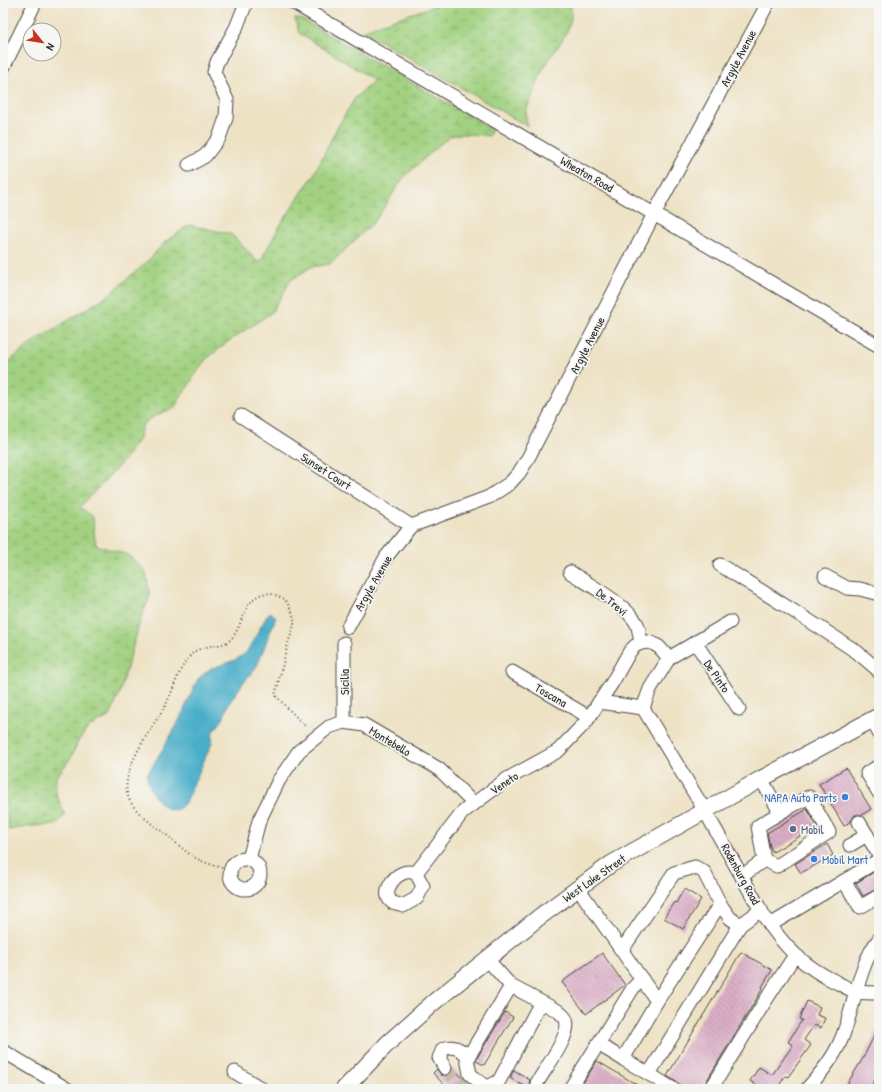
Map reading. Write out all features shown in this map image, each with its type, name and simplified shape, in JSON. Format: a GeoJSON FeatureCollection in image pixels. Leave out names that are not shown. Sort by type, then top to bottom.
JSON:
{"type":"FeatureCollection","features":[{"type":"Feature","properties":{"kind":"main road","name":"West Lake Street"},"geometry":{"type":"LineString","coordinates":[[344,1089],[388,1043],[422,1012],[487,959],[611,864],[761,779],[877,723]]}},
{"type":"Feature","properties":{"kind":"street"},"geometry":{"type":"LineString","coordinates":[[3,68],[35,3]]}},
{"type":"Feature","properties":{"kind":"street"},"geometry":{"type":"LineString","coordinates":[[189,165],[205,156],[219,138],[226,118],[227,100],[214,72],[217,62],[236,28],[246,3]]}},
{"type":"Feature","properties":{"kind":"street","name":"Wheaton Road"},"geometry":{"type":"LineString","coordinates":[[294,3],[879,346]]}},
{"type":"Feature","properties":{"kind":"street","name":"Argyle Avenue"},"geometry":{"type":"LineString","coordinates":[[348,627],[386,558],[410,526],[486,499],[500,491],[519,473],[560,398],[654,214],[768,3]]}},
{"type":"Feature","properties":{"kind":"street","name":"Sunset Court"},"geometry":{"type":"LineString","coordinates":[[242,416],[410,526]]}},
{"type":"Feature","properties":{"kind":"street"},"geometry":{"type":"LineString","coordinates":[[720,565],[838,639],[879,672]]}},
{"type":"Feature","properties":{"kind":"street","name":"De Trevi"},"geometry":{"type":"LineString","coordinates":[[570,572],[608,596],[625,610],[637,624],[641,643]]}},
{"type":"Feature","properties":{"kind":"street"},"geometry":{"type":"LineString","coordinates":[[825,576],[847,588],[860,589],[879,594]]}},
{"type":"Feature","properties":{"kind":"street"},"geometry":{"type":"LineString","coordinates":[[599,702],[643,708],[650,689],[669,658],[730,622]]}},
{"type":"Feature","properties":{"kind":"street"},"geometry":{"type":"LineString","coordinates":[[641,643],[648,642],[654,644],[669,658]]}},
{"type":"Feature","properties":{"kind":"street","name":"De Pinto"},"geometry":{"type":"LineString","coordinates":[[695,642],[739,709]]}},
{"type":"Feature","properties":{"kind":"street","name":"Sicilia"},"geometry":{"type":"LineString","coordinates":[[344,643],[344,722]]}},
{"type":"Feature","properties":{"kind":"street","name":"Veneto"},"geometry":{"type":"LineString","coordinates":[[416,873],[463,812],[507,779],[558,751],[589,717],[612,683],[630,651],[641,643]]}},
{"type":"Feature","properties":{"kind":"street","name":"Toscana"},"geometry":{"type":"LineString","coordinates":[[512,672],[589,717]]}},
{"type":"Feature","properties":{"kind":"street","name":"Rodenburg Road"},"geometry":{"type":"LineString","coordinates":[[643,708],[705,810],[770,925],[789,950],[803,963],[820,974],[856,992],[879,993]]}},
{"type":"Feature","properties":{"kind":"street"},"geometry":{"type":"LineString","coordinates":[[249,859],[259,821],[279,780],[299,751],[329,727],[344,722]]}},
{"type":"Feature","properties":{"kind":"street","name":"Montebello"},"geometry":{"type":"LineString","coordinates":[[344,722],[364,725],[439,769],[474,804]]}},
{"type":"Feature","properties":{"kind":"street"},"geometry":{"type":"LineString","coordinates":[[879,766],[867,773],[879,794]]}},
{"type":"Feature","properties":{"kind":"street"},"geometry":{"type":"LineString","coordinates":[[761,779],[780,812],[783,811]]}},
{"type":"Feature","properties":{"kind":"street"},"geometry":{"type":"LineString","coordinates":[[809,797],[829,832],[777,866],[764,860],[758,826],[809,797]]}},
{"type":"Feature","properties":{"kind":"street"},"geometry":{"type":"LineString","coordinates":[[859,822],[879,855]]}},
{"type":"Feature","properties":{"kind":"street"},"geometry":{"type":"LineString","coordinates":[[850,845],[867,835]]}},
{"type":"Feature","properties":{"kind":"street"},"geometry":{"type":"LineString","coordinates":[[742,876],[764,860]]}},
{"type":"Feature","properties":{"kind":"street"},"geometry":{"type":"LineString","coordinates":[[770,925],[879,860]]}},
{"type":"Feature","properties":{"kind":"street"},"geometry":{"type":"LineString","coordinates":[[622,950],[674,873],[695,866],[704,872],[720,904],[730,918],[740,925]]}},
{"type":"Feature","properties":{"kind":"street"},"geometry":{"type":"LineString","coordinates":[[844,881],[860,907],[879,896]]}},
{"type":"Feature","properties":{"kind":"street"},"geometry":{"type":"LineString","coordinates":[[578,888],[657,1001]]}},
{"type":"Feature","properties":{"kind":"street"},"geometry":{"type":"LineString","coordinates":[[624,1059],[657,1001],[720,904]]}},
{"type":"Feature","properties":{"kind":"street"},"geometry":{"type":"LineString","coordinates":[[649,1074],[740,925],[761,910]]}},
{"type":"Feature","properties":{"kind":"street"},"geometry":{"type":"LineString","coordinates":[[807,1089],[827,1064],[838,1045],[845,1029],[866,962],[879,939]]}},
{"type":"Feature","properties":{"kind":"street"},"geometry":{"type":"LineString","coordinates":[[711,1089],[795,955]]}},
{"type":"Feature","properties":{"kind":"street"},"geometry":{"type":"LineString","coordinates":[[487,959],[511,986],[558,1011],[567,1021],[565,1035],[537,1083]]}},
{"type":"Feature","properties":{"kind":"street"},"geometry":{"type":"LineString","coordinates":[[570,1089],[633,988],[642,979]]}},
{"type":"Feature","properties":{"kind":"street"},"geometry":{"type":"LineString","coordinates":[[511,986],[467,1059],[470,1074],[488,1087],[498,1081],[541,1002]]}},
{"type":"Feature","properties":{"kind":"street"},"geometry":{"type":"LineString","coordinates":[[598,1044],[673,1089]]}},
{"type":"Feature","properties":{"kind":"street"},"geometry":{"type":"LineString","coordinates":[[445,1068],[439,1058],[443,1049],[448,1046],[455,1046],[470,1056]]}},
{"type":"Feature","properties":{"kind":"street"},"geometry":{"type":"LineString","coordinates":[[3,1052],[67,1089]]}},
{"type":"Feature","properties":{"kind":"street"},"geometry":{"type":"LineString","coordinates":[[235,1072],[262,1089]]}},
{"type":"Feature","properties":{"kind":"path"},"geometry":{"type":"LineString","coordinates":[[222,868],[194,857],[148,822],[137,812],[129,800],[125,785],[129,771],[137,754],[166,704],[182,666],[194,652],[208,646],[224,643],[231,639],[254,598],[263,594],[271,594],[284,599],[290,607],[294,620],[275,695],[305,726]]}},
{"type":"Feature","properties":{"kind":"green space"},"geometry":{"type":"Polygon","coordinates":[[[443,3],[472,3],[476,5],[481,3],[573,3],[571,7],[571,19],[567,32],[542,71],[526,111],[527,126],[363,31],[443,3]]]}},
{"type":"Feature","properties":{"kind":"green space"},"geometry":{"type":"Polygon","coordinates":[[[295,18],[301,19],[492,129],[489,136],[462,134],[450,136],[403,178],[375,221],[330,264],[311,267],[291,280],[271,313],[229,341],[205,360],[174,408],[156,415],[143,424],[138,440],[126,458],[80,507],[93,517],[96,545],[128,555],[146,572],[150,596],[141,618],[120,692],[110,716],[89,727],[78,741],[71,758],[56,777],[56,794],[65,815],[56,825],[32,826],[9,830],[6,805],[3,800],[3,366],[35,341],[107,296],[146,263],[165,242],[189,225],[231,234],[259,263],[281,224],[313,176],[337,128],[355,98],[374,80],[299,33],[295,18]]]}},
{"type":"Feature","properties":{"kind":"water"},"geometry":{"type":"Polygon","coordinates":[[[271,612],[276,617],[257,666],[228,705],[224,717],[213,731],[212,743],[185,803],[179,809],[172,810],[166,808],[155,797],[148,782],[147,775],[177,725],[198,679],[210,669],[235,660],[246,653],[268,614],[271,612]]]}},
{"type":"Feature","properties":{"kind":"building","name":"NAPA Auto Parts"},"geometry":{"type":"Polygon","coordinates":[[[846,768],[871,809],[862,815],[855,815],[851,821],[844,826],[819,784],[846,768]]]}},
{"type":"Feature","properties":{"kind":"building","name":"Mobil"},"geometry":{"type":"Polygon","coordinates":[[[807,809],[817,826],[773,852],[770,847],[767,833],[807,809]]]}},
{"type":"Feature","properties":{"kind":"building","name":"Mobil Mart"},"geometry":{"type":"Polygon","coordinates":[[[827,844],[833,855],[801,873],[795,864],[827,844]]]}},
{"type":"Feature","properties":{"kind":"building"},"geometry":{"type":"Polygon","coordinates":[[[879,869],[879,888],[863,896],[856,883],[879,869]]]}},
{"type":"Feature","properties":{"kind":"building"},"geometry":{"type":"Polygon","coordinates":[[[684,889],[701,899],[683,929],[664,918],[674,902],[676,903],[684,889]]]}},
{"type":"Feature","properties":{"kind":"building"},"geometry":{"type":"Polygon","coordinates":[[[741,952],[772,970],[762,987],[763,988],[703,1089],[688,1089],[667,1076],[741,952]]]}},
{"type":"Feature","properties":{"kind":"building"},"geometry":{"type":"Polygon","coordinates":[[[602,953],[625,985],[586,1014],[562,982],[602,953]]]}},
{"type":"Feature","properties":{"kind":"building"},"geometry":{"type":"Polygon","coordinates":[[[807,1001],[820,1007],[817,1015],[825,1018],[821,1028],[814,1025],[804,1040],[811,1045],[788,1077],[785,1076],[777,1089],[763,1089],[750,1081],[759,1067],[772,1075],[793,1045],[788,1042],[802,1020],[799,1019],[807,1001]]]}},
{"type":"Feature","properties":{"kind":"building"},"geometry":{"type":"Polygon","coordinates":[[[505,1012],[513,1017],[484,1065],[476,1061],[505,1012]]]}},
{"type":"Feature","properties":{"kind":"building"},"geometry":{"type":"Polygon","coordinates":[[[879,1026],[879,1073],[869,1089],[844,1089],[862,1060],[879,1026]]]}},
{"type":"Feature","properties":{"kind":"building"},"geometry":{"type":"Polygon","coordinates":[[[597,1061],[644,1089],[579,1089],[597,1061]]]}},
{"type":"Feature","properties":{"kind":"building"},"geometry":{"type":"Polygon","coordinates":[[[453,1068],[473,1089],[448,1089],[433,1073],[437,1069],[441,1075],[446,1076],[452,1072],[453,1068]]]}},
{"type":"Feature","properties":{"kind":"building"},"geometry":{"type":"Polygon","coordinates":[[[514,1070],[530,1080],[529,1083],[532,1089],[529,1089],[510,1078],[514,1070]]]}},
{"type":"Feature","properties":{"kind":"tunnel"},"geometry":{"type":"LineString","coordinates":[[445,1068],[465,1089]]}},
{"type":"Feature","properties":{"kind":"place","name":"NAPA Auto Parts"},"geometry":{"type":"Point","coordinates":[845,797]}},
{"type":"Feature","properties":{"kind":"place","name":"Mobil"},"geometry":{"type":"Point","coordinates":[793,829]}},
{"type":"Feature","properties":{"kind":"place","name":"Mobil Mart"},"geometry":{"type":"Point","coordinates":[814,859]}}]}
